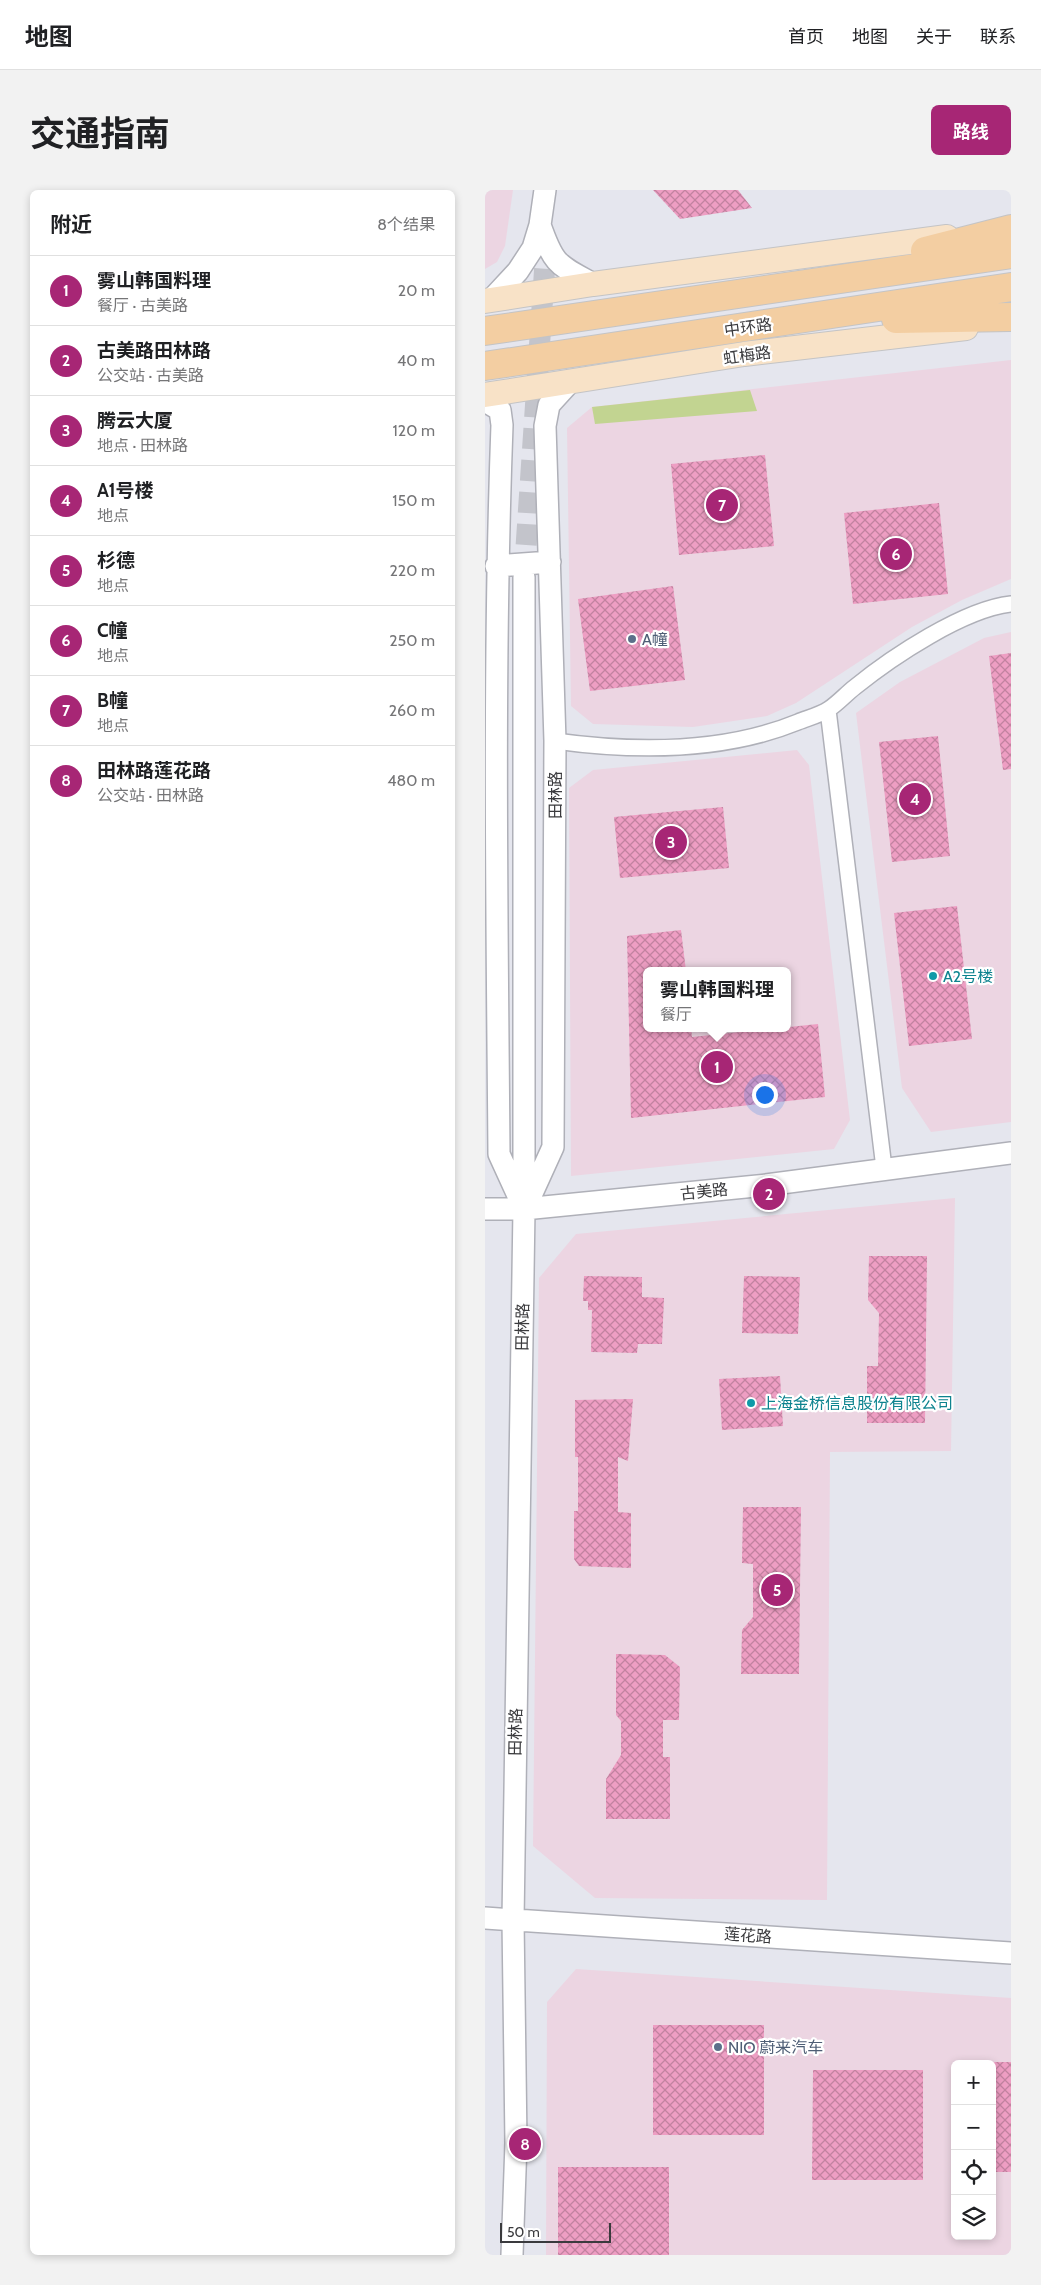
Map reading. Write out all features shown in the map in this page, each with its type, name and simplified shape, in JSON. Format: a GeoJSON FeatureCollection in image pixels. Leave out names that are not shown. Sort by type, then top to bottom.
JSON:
{"type":"FeatureCollection","features":[{"type":"Feature","properties":{"kind":"highway"},"geometry":{"type":"LineString","coordinates":[[795,285],[1011,229]]}},
{"type":"Feature","properties":{"kind":"highway"},"geometry":{"type":"LineString","coordinates":[[485,330],[1011,254]]}},
{"type":"Feature","properties":{"kind":"highway","name":"中环路"},"geometry":{"type":"LineString","coordinates":[[485,366],[1011,287]]}},
{"type":"Feature","properties":{"kind":"highway"},"geometry":{"type":"LineString","coordinates":[[799,320],[1011,318]]}},
{"type":"Feature","properties":{"kind":"main road"},"geometry":{"type":"LineString","coordinates":[[488,300],[593,284],[1011,229]]}},
{"type":"Feature","properties":{"kind":"main road","name":"虹梅路"},"geometry":{"type":"LineString","coordinates":[[485,395],[744,354],[1011,323]]}},
{"type":"Feature","properties":{"kind":"street"},"geometry":{"type":"LineString","coordinates":[[488,300],[518,271],[533,248],[540,225],[545,190]]}},
{"type":"Feature","properties":{"kind":"street"},"geometry":{"type":"LineString","coordinates":[[540,225],[550,253],[561,266],[593,284]]}},
{"type":"Feature","properties":{"kind":"street","name":"田林路"},"geometry":{"type":"LineString","coordinates":[[524,1209],[553,1148],[555,741],[545,426],[549,405],[570,382]]}},
{"type":"Feature","properties":{"kind":"street","name":"田林路"},"geometry":{"type":"LineString","coordinates":[[485,401],[500,410],[502,425],[497,566],[496,732],[499,1154],[524,1209]]}},
{"type":"Feature","properties":{"kind":"street"},"geometry":{"type":"LineString","coordinates":[[497,566],[550,562]]}},
{"type":"Feature","properties":{"kind":"street","name":"田林路"},"geometry":{"type":"LineString","coordinates":[[512,2255],[516,2143],[513,1920],[524,1209],[525,577]]}},
{"type":"Feature","properties":{"kind":"street"},"geometry":{"type":"LineString","coordinates":[[555,741],[599,747],[674,747],[739,739],[776,731],[828,710],[855,687],[907,649],[963,619],[1011,604]]}},
{"type":"Feature","properties":{"kind":"street"},"geometry":{"type":"LineString","coordinates":[[828,710],[884,1168]]}},
{"type":"Feature","properties":{"kind":"street","name":"古美路"},"geometry":{"type":"LineString","coordinates":[[485,1209],[524,1209],[766,1185],[884,1168],[1011,1153]]}},
{"type":"Feature","properties":{"kind":"street","name":"莲花路"},"geometry":{"type":"LineString","coordinates":[[485,1918],[1011,1953]]}},
{"type":"Feature","properties":{"kind":"shaded area"},"geometry":{"type":"Polygon","coordinates":[[[485,190],[513,190],[505,246],[497,262],[485,269],[485,190]]]}},
{"type":"Feature","properties":{"kind":"shaded area"},"geometry":{"type":"Polygon","coordinates":[[[1011,360],[1011,579],[962,600],[912,627],[796,703],[767,716],[693,727],[593,724],[571,706],[567,428],[592,407],[1011,360]]]}},
{"type":"Feature","properties":{"kind":"shaded area"},"geometry":{"type":"Polygon","coordinates":[[[1011,632],[1011,1122],[931,1132],[902,1088],[856,713],[900,682],[984,638],[1011,632]]]}},
{"type":"Feature","properties":{"kind":"shaded area"},"geometry":{"type":"Polygon","coordinates":[[[797,750],[809,765],[850,1120],[834,1149],[571,1176],[569,788],[593,770],[797,750]]]}},
{"type":"Feature","properties":{"kind":"shaded area"},"geometry":{"type":"Polygon","coordinates":[[[955,1198],[951,1451],[830,1452],[827,1900],[595,1898],[533,1846],[539,1278],[576,1234],[955,1198]]]}},
{"type":"Feature","properties":{"kind":"shaded area"},"geometry":{"type":"Polygon","coordinates":[[[576,1969],[1011,1998],[1011,2255],[546,2255],[547,2002],[576,1969]]]}},
{"type":"Feature","properties":{"kind":"green space"},"geometry":{"type":"Polygon","coordinates":[[[750,390],[757,411],[595,424],[592,407],[750,390]]]}},
{"type":"Feature","properties":{"kind":"building"},"geometry":{"type":"Polygon","coordinates":[[[653,190],[738,190],[752,208],[680,219],[653,190]]]}},
{"type":"Feature","properties":{"kind":"building"},"geometry":{"type":"Polygon","coordinates":[[[765,455],[774,546],[679,555],[671,464],[765,455]]]}},
{"type":"Feature","properties":{"kind":"building"},"geometry":{"type":"Polygon","coordinates":[[[939,503],[948,594],[853,604],[844,513],[939,503]]]}},
{"type":"Feature","properties":{"kind":"building","name":"A幢"},"geometry":{"type":"Polygon","coordinates":[[[673,586],[685,680],[590,691],[578,599],[673,586]]]}},
{"type":"Feature","properties":{"kind":"building"},"geometry":{"type":"Polygon","coordinates":[[[1011,653],[1011,769],[1003,770],[989,656],[1011,653]]]}},
{"type":"Feature","properties":{"kind":"building"},"geometry":{"type":"Polygon","coordinates":[[[938,736],[950,856],[892,862],[879,742],[938,736]]]}},
{"type":"Feature","properties":{"kind":"building"},"geometry":{"type":"Polygon","coordinates":[[[723,807],[729,868],[620,878],[614,817],[723,807]]]}},
{"type":"Feature","properties":{"kind":"building","name":"A2号楼"},"geometry":{"type":"Polygon","coordinates":[[[957,906],[972,1039],[909,1046],[894,913],[957,906]]]}},
{"type":"Feature","properties":{"kind":"building"},"geometry":{"type":"Polygon","coordinates":[[[681,930],[686,967],[643,967],[643,1032],[691,1032],[692,1037],[740,1032],[791,1032],[791,1027],[818,1024],[825,1097],[631,1118],[627,936],[681,930]]]}},
{"type":"Feature","properties":{"kind":"building"},"geometry":{"type":"Polygon","coordinates":[[[869,1256],[927,1256],[925,1423],[867,1423],[867,1366],[878,1366],[879,1313],[868,1300],[869,1256]]]}},
{"type":"Feature","properties":{"kind":"building"},"geometry":{"type":"Polygon","coordinates":[[[584,1276],[642,1277],[642,1297],[664,1298],[662,1344],[638,1344],[637,1353],[591,1352],[592,1310],[588,1310],[588,1301],[583,1301],[584,1276]]]}},
{"type":"Feature","properties":{"kind":"building"},"geometry":{"type":"Polygon","coordinates":[[[744,1276],[800,1277],[798,1334],[742,1333],[744,1276]]]}},
{"type":"Feature","properties":{"kind":"building","name":"上海金桥信息股份有限公司"},"geometry":{"type":"Polygon","coordinates":[[[780,1376],[783,1426],[722,1430],[719,1379],[780,1376]]]}},
{"type":"Feature","properties":{"kind":"building"},"geometry":{"type":"Polygon","coordinates":[[[633,1399],[628,1461],[618,1457],[618,1512],[631,1513],[631,1568],[579,1566],[574,1559],[574,1511],[578,1511],[578,1457],[575,1457],[575,1400],[633,1399]]]}},
{"type":"Feature","properties":{"kind":"building"},"geometry":{"type":"Polygon","coordinates":[[[743,1507],[801,1507],[799,1674],[741,1674],[742,1630],[753,1617],[753,1564],[742,1563],[743,1507]]]}},
{"type":"Feature","properties":{"kind":"building"},"geometry":{"type":"Polygon","coordinates":[[[616,1654],[665,1655],[680,1667],[679,1720],[663,1720],[663,1757],[670,1757],[670,1819],[606,1819],[606,1779],[621,1755],[621,1721],[616,1715],[616,1654]]]}},
{"type":"Feature","properties":{"kind":"building"},"geometry":{"type":"Polygon","coordinates":[[[653,2025],[764,2025],[764,2135],[653,2135],[653,2025]]]}},
{"type":"Feature","properties":{"kind":"building"},"geometry":{"type":"Polygon","coordinates":[[[996,2062],[1011,2062],[1011,2172],[996,2172],[996,2062]]]}},
{"type":"Feature","properties":{"kind":"building"},"geometry":{"type":"Polygon","coordinates":[[[813,2070],[923,2070],[923,2180],[812,2180],[813,2070]]]}},
{"type":"Feature","properties":{"kind":"building"},"geometry":{"type":"Polygon","coordinates":[[[558,2167],[669,2167],[669,2255],[558,2255],[558,2167]]]}},
{"type":"Feature","properties":{"kind":"tunnel"},"geometry":{"type":"LineString","coordinates":[[524,577],[547,233]]}},
{"type":"Feature","properties":{"kind":"place","name":"B幢"},"geometry":{"type":"Point","coordinates":[722,505]}},
{"type":"Feature","properties":{"kind":"place","name":"C幢"},"geometry":{"type":"Point","coordinates":[896,554]}},
{"type":"Feature","properties":{"kind":"place","name":"A幢"},"geometry":{"type":"Point","coordinates":[632,639]}},
{"type":"Feature","properties":{"kind":"place","name":"A1号楼"},"geometry":{"type":"Point","coordinates":[915,799]}},
{"type":"Feature","properties":{"kind":"place","name":"腾云大厦"},"geometry":{"type":"Point","coordinates":[671,842]}},
{"type":"Feature","properties":{"kind":"place","name":"A2号楼"},"geometry":{"type":"Point","coordinates":[933,976]}},
{"type":"Feature","properties":{"kind":"place","name":"雾山韩国料理"},"geometry":{"type":"Point","coordinates":[717,1067]}},
{"type":"Feature","properties":{"kind":"place","name":"古美路田林路"},"geometry":{"type":"Point","coordinates":[769,1194]}},
{"type":"Feature","properties":{"kind":"place","name":"上海金桥信息股份有限公司"},"geometry":{"type":"Point","coordinates":[751,1403]}},
{"type":"Feature","properties":{"kind":"place","name":"杉德"},"geometry":{"type":"Point","coordinates":[777,1590]}},
{"type":"Feature","properties":{"kind":"place","name":"NIO 蔚来汽车"},"geometry":{"type":"Point","coordinates":[718,2047]}},
{"type":"Feature","properties":{"kind":"place","name":"田林路莲花路"},"geometry":{"type":"Point","coordinates":[525,2144]}}]}
